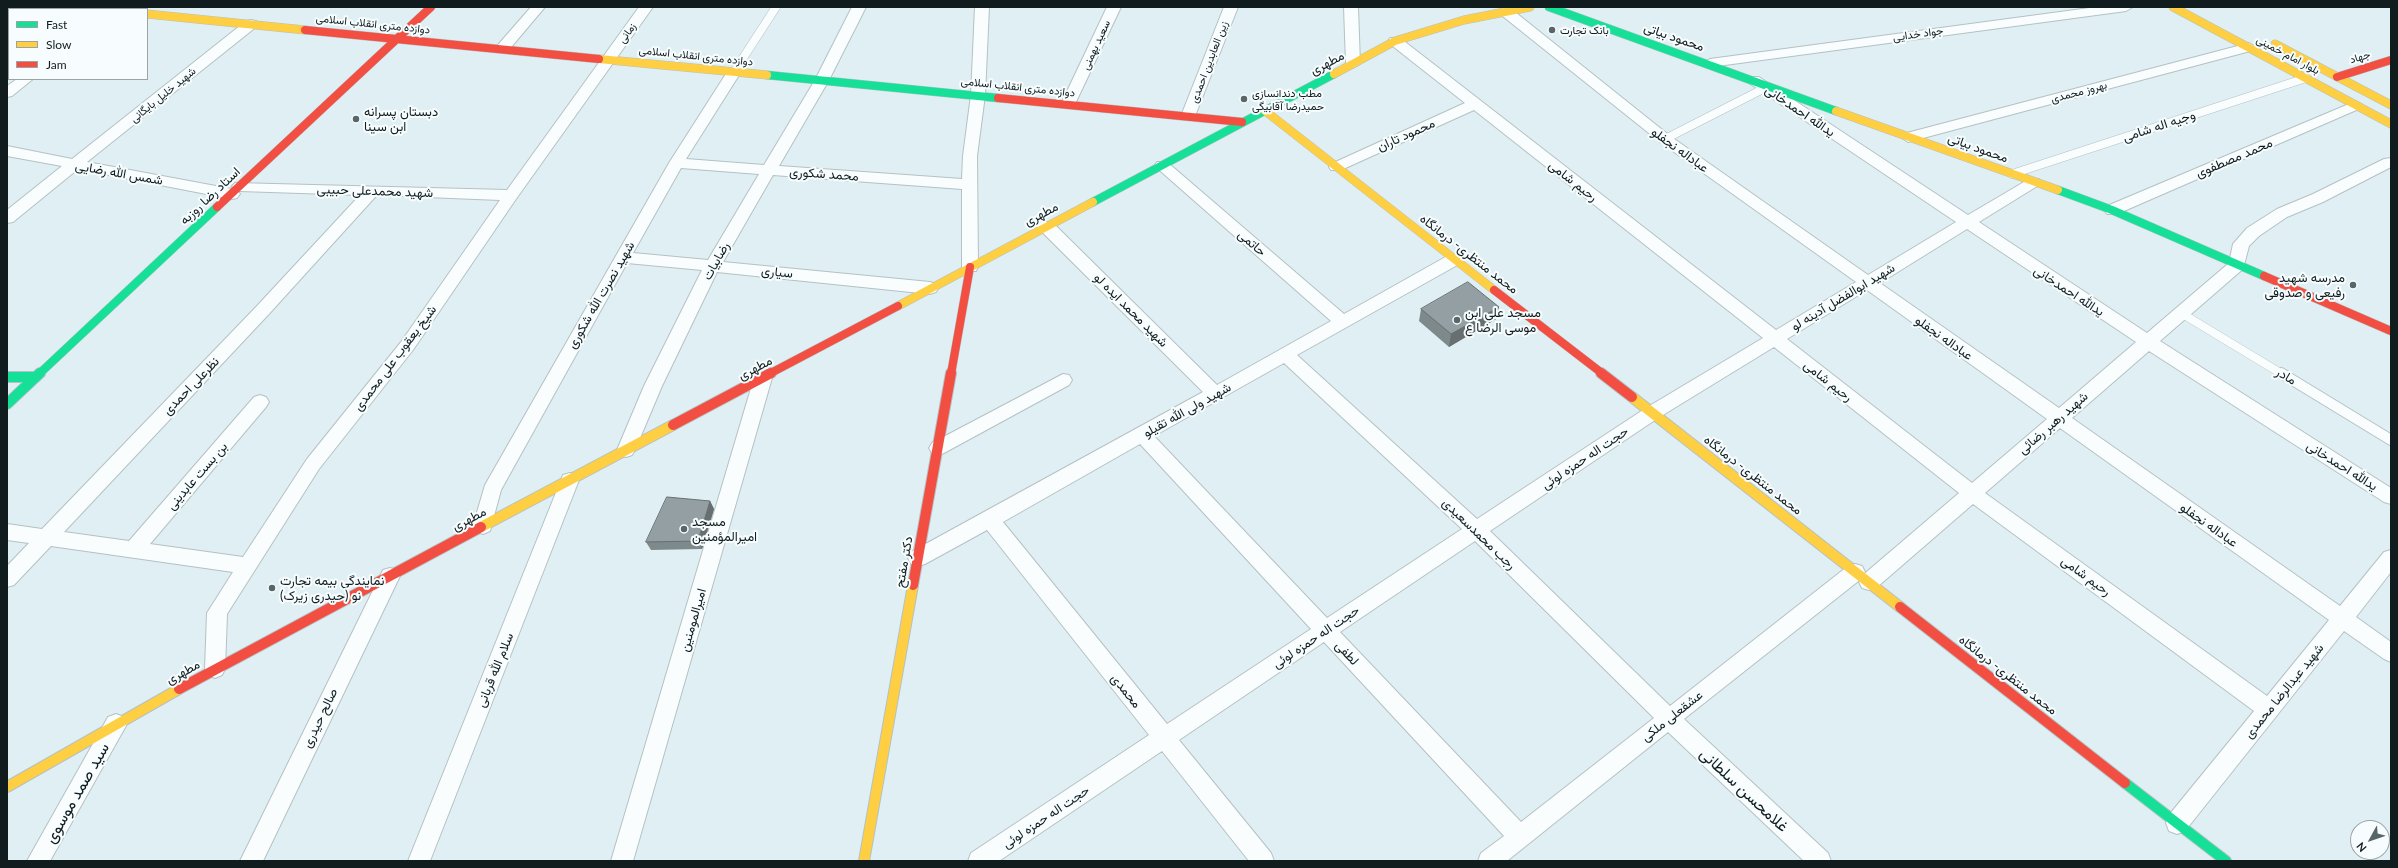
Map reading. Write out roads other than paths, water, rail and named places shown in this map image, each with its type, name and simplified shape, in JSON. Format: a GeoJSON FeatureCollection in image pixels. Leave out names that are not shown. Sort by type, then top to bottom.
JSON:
{"type":"FeatureCollection","features":[{"type":"Feature","properties":{"kind":"main road"},"geometry":{"type":"LineString","coordinates":[[79,7],[90,8]]}},
{"type":"Feature","properties":{"kind":"main road","name":"استاد رضا روزبه"},"geometry":{"type":"LineString","coordinates":[[7,404],[431,7]]}},
{"type":"Feature","properties":{"kind":"main road","name":"مطهری"},"geometry":{"type":"LineString","coordinates":[[7,787],[215,669],[1395,41],[1464,20],[1530,7]]}},
{"type":"Feature","properties":{"kind":"main road","name":"محمود بیاتی"},"geometry":{"type":"LineString","coordinates":[[1549,7],[1710,63],[1758,83],[2112,210],[2391,331]]}},
{"type":"Feature","properties":{"kind":"main road","name":"بلوار امام خمینی"},"geometry":{"type":"LineString","coordinates":[[2173,7],[2391,124]]}},
{"type":"Feature","properties":{"kind":"main road","name":"دوازده متری انقلاب اسلامی"},"geometry":{"type":"LineString","coordinates":[[148,14],[1242,122]]}},
{"type":"Feature","properties":{"kind":"main road","name":"بلوار امام خمینی"},"geometry":{"type":"LineString","coordinates":[[2267,40],[2391,105]]}},
{"type":"Feature","properties":{"kind":"main road","name":"جهاد"},"geometry":{"type":"LineString","coordinates":[[2336,77],[2391,60]]}},
{"type":"Feature","properties":{"kind":"main road","name":"محمد منتظری- درمانگاه"},"geometry":{"type":"LineString","coordinates":[[1264,110],[2226,861]]}},
{"type":"Feature","properties":{"kind":"main road","name":"دکتر مفتح"},"geometry":{"type":"LineString","coordinates":[[864,861],[970,267]]}},
{"type":"Feature","properties":{"kind":"main road"},"geometry":{"type":"LineString","coordinates":[[7,378],[36,377]]}},
{"type":"Feature","properties":{"kind":"street"},"geometry":{"type":"LineString","coordinates":[[502,49],[538,7]]}},
{"type":"Feature","properties":{"kind":"street","name":"زمانی"},"geometry":{"type":"LineString","coordinates":[[608,59],[646,7]]}},
{"type":"Feature","properties":{"kind":"street","name":"رضابیات"},"geometry":{"type":"LineString","coordinates":[[626,450],[653,386],[712,266],[822,80],[859,7]]}},
{"type":"Feature","properties":{"kind":"street"},"geometry":{"type":"LineString","coordinates":[[970,267],[970,156],[978,96],[982,7]]}},
{"type":"Feature","properties":{"kind":"street","name":"سعید بهمنی"},"geometry":{"type":"LineString","coordinates":[[1068,104],[1114,7]]}},
{"type":"Feature","properties":{"kind":"street","name":"زین العابدین احمدی"},"geometry":{"type":"LineString","coordinates":[[1188,116],[1231,7]]}},
{"type":"Feature","properties":{"kind":"street"},"geometry":{"type":"LineString","coordinates":[[1351,7],[1352,64]]}},
{"type":"Feature","properties":{"kind":"street","name":"جواد خدایی"},"geometry":{"type":"LineString","coordinates":[[1710,63],[2126,7]]}},
{"type":"Feature","properties":{"kind":"street","name":"عباداله نجفلو"},"geometry":{"type":"LineString","coordinates":[[1505,11],[1665,139],[2058,419],[2391,653]]}},
{"type":"Feature","properties":{"kind":"street","name":"شهید خلیل بایگانی"},"geometry":{"type":"LineString","coordinates":[[7,218],[251,24]]}},
{"type":"Feature","properties":{"kind":"street","name":"رحیم شامی"},"geometry":{"type":"LineString","coordinates":[[1395,41],[1972,493],[2269,710]]}},
{"type":"Feature","properties":{"kind":"street","name":"بهروز محمدی"},"geometry":{"type":"LineString","coordinates":[[1908,137],[2249,47]]}},
{"type":"Feature","properties":{"kind":"street","name":"شیخ یعقوب علی محمدی"},"geometry":{"type":"LineString","coordinates":[[215,669],[217,613],[249,566],[313,464],[407,346],[511,195],[608,59]]}},
{"type":"Feature","properties":{"kind":"street","name":"شهید نصرت الله شکوری"},"geometry":{"type":"LineString","coordinates":[[483,526],[492,490],[676,163],[734,72]]}},
{"type":"Feature","properties":{"kind":"street"},"geometry":{"type":"LineString","coordinates":[[7,93],[25,80]]}},
{"type":"Feature","properties":{"kind":"street","name":"یدالله احمدخانی"},"geometry":{"type":"LineString","coordinates":[[1758,83],[1966,223],[2148,342],[2391,496]]}},
{"type":"Feature","properties":{"kind":"street","name":"محمود تاران"},"geometry":{"type":"LineString","coordinates":[[1336,167],[1475,104]]}},
{"type":"Feature","properties":{"kind":"street","name":"محمد مصطفوی"},"geometry":{"type":"LineString","coordinates":[[2112,210],[2356,105]]}},
{"type":"Feature","properties":{"kind":"street","name":"شمس الله رضایی"},"geometry":{"type":"LineString","coordinates":[[7,151],[74,165],[236,190]]}},
{"type":"Feature","properties":{"kind":"street"},"geometry":{"type":"LineString","coordinates":[[2237,265],[2241,244],[2282,213],[2318,198],[2389,162]]}},
{"type":"Feature","properties":{"kind":"street","name":"محمد شکوری"},"geometry":{"type":"LineString","coordinates":[[676,163],[971,185]]}},
{"type":"Feature","properties":{"kind":"street","name":"حاتمی"},"geometry":{"type":"LineString","coordinates":[[1162,165],[1343,322]]}},
{"type":"Feature","properties":{"kind":"street","name":"شهید ابوالفضل آدینه لو"},"geometry":{"type":"LineString","coordinates":[[1652,413],[2034,182]]}},
{"type":"Feature","properties":{"kind":"street","name":"شهید محمدعلی حبیبی"},"geometry":{"type":"LineString","coordinates":[[236,190],[372,191],[511,195]]}},
{"type":"Feature","properties":{"kind":"street","name":"نظرعلی احمدی"},"geometry":{"type":"LineString","coordinates":[[7,579],[262,311],[372,191]]}},
{"type":"Feature","properties":{"kind":"street","name":"شهید محمد ایده لو"},"geometry":{"type":"LineString","coordinates":[[1046,226],[1215,394]]}},
{"type":"Feature","properties":{"kind":"street","name":"سیاری"},"geometry":{"type":"LineString","coordinates":[[623,257],[930,288]]}},
{"type":"Feature","properties":{"kind":"street","name":"شهید ولی الله تقیلو"},"geometry":{"type":"LineString","coordinates":[[918,558],[990,520],[1455,259]]}},
{"type":"Feature","properties":{"kind":"street","name":"شهید رهبر رضائی"},"geometry":{"type":"LineString","coordinates":[[1862,577],[1972,493],[2237,265]]}},
{"type":"Feature","properties":{"kind":"street","name":"رجب محمدسعیدی"},"geometry":{"type":"LineString","coordinates":[[1286,354],[1476,530],[1669,719]]}},
{"type":"Feature","properties":{"kind":"street","name":"امیرالمومنین"},"geometry":{"type":"LineString","coordinates":[[622,861],[763,378]]}},
{"type":"Feature","properties":{"kind":"street"},"geometry":{"type":"LineString","coordinates":[[938,448],[1063,380]]}},
{"type":"Feature","properties":{"kind":"street","name":"بن بست عابدینی"},"geometry":{"type":"LineString","coordinates":[[134,549],[260,402]]}},
{"type":"Feature","properties":{"kind":"street","name":"حجت اله حمزه لوئی"},"geometry":{"type":"LineString","coordinates":[[979,861],[1652,413]]}},
{"type":"Feature","properties":{"kind":"street","name":"لطفی"},"geometry":{"type":"LineString","coordinates":[[1142,435],[1520,837]]}},
{"type":"Feature","properties":{"kind":"street","name":"سلام الله قربانی"},"geometry":{"type":"LineString","coordinates":[[420,861],[570,480]]}},
{"type":"Feature","properties":{"kind":"street","name":"محمدی"},"geometry":{"type":"LineString","coordinates":[[990,520],[1263,861]]}},
{"type":"Feature","properties":{"kind":"street"},"geometry":{"type":"LineString","coordinates":[[7,532],[249,566]]}},
{"type":"Feature","properties":{"kind":"street","name":"شهید عبدالرضا محمدی"},"geometry":{"type":"LineString","coordinates":[[2177,823],[2391,558]]}},
{"type":"Feature","properties":{"kind":"street","name":"صالح حیدری"},"geometry":{"type":"LineString","coordinates":[[251,861],[390,576]]}},
{"type":"Feature","properties":{"kind":"street","name":"عشقعلی ملکی"},"geometry":{"type":"LineString","coordinates":[[1489,861],[1669,719],[1862,577]]}},
{"type":"Feature","properties":{"kind":"street","name":"غلامحسن سلطانی"},"geometry":{"type":"LineString","coordinates":[[1669,719],[1820,861]]}},
{"type":"Feature","properties":{"kind":"street","name":"سید صمد موسوی"},"geometry":{"type":"LineString","coordinates":[[38,861],[116,724]]}},
{"type":"Feature","properties":{"kind":"lane"},"geometry":{"type":"LineString","coordinates":[[734,72],[776,7]]}},
{"type":"Feature","properties":{"kind":"lane","name":"وجیه اله شامی"},"geometry":{"type":"LineString","coordinates":[[2012,174],[2306,78]]}},
{"type":"Feature","properties":{"kind":"lane"},"geometry":{"type":"LineString","coordinates":[[1665,139],[1758,83]]}},
{"type":"Feature","properties":{"kind":"lane","name":"مادر"},"geometry":{"type":"LineString","coordinates":[[2181,313],[2391,440]]}},
{"type":"Feature","properties":{"kind":"place","name":"بانک تجارت"},"geometry":{"type":"Point","coordinates":[1552,30]}},
{"type":"Feature","properties":{"kind":"place","name":"مطب دندانسازی حمیدرضا آقابیگی"},"geometry":{"type":"Point","coordinates":[1244,99]}},
{"type":"Feature","properties":{"kind":"place","name":"دبستان پسرانه ابن سینا"},"geometry":{"type":"Point","coordinates":[356,119]}},
{"type":"Feature","properties":{"kind":"place","name":"مدرسه شهید رفیعی و صدوقی"},"geometry":{"type":"Point","coordinates":[2353,285]}},
{"type":"Feature","properties":{"kind":"place","name":"مسجد علی ابن موسی الرضا ع"},"geometry":{"type":"Point","coordinates":[1457,320]}},
{"type":"Feature","properties":{"kind":"place","name":"مسجد امیرالمؤمنین"},"geometry":{"type":"Point","coordinates":[684,529]}},
{"type":"Feature","properties":{"kind":"place","name":"نمایندگی بیمه تجارت نو (حیدری زیرک)"},"geometry":{"type":"Point","coordinates":[272,588]}}]}
